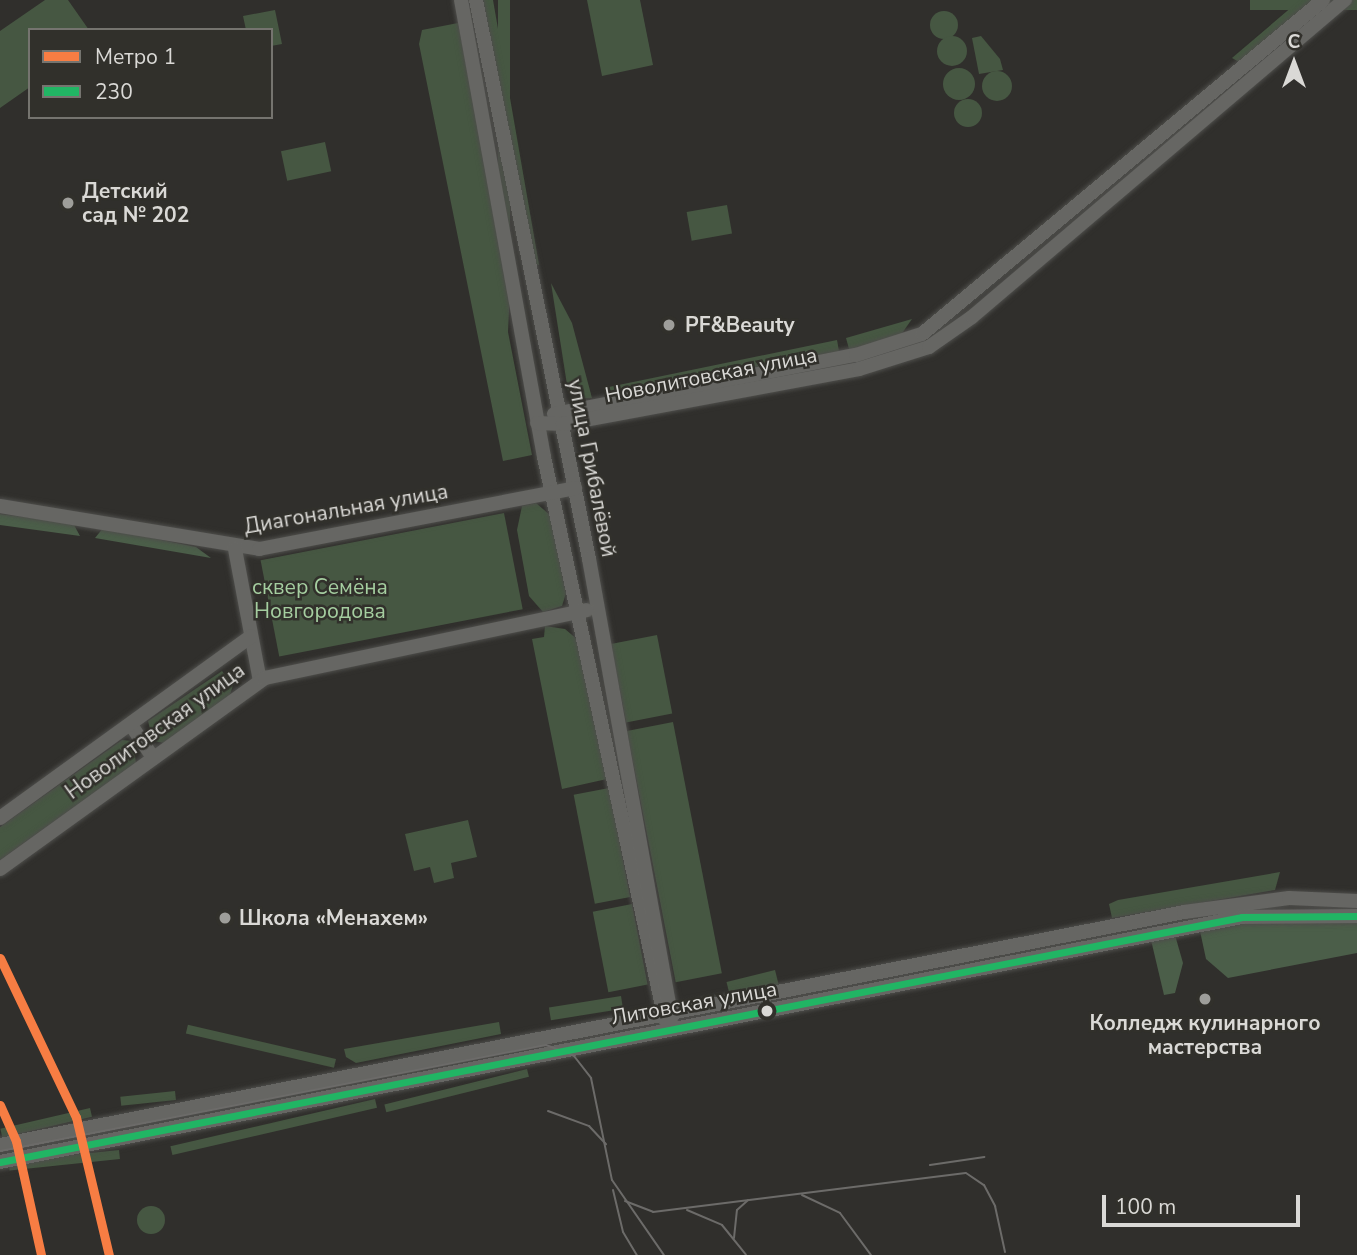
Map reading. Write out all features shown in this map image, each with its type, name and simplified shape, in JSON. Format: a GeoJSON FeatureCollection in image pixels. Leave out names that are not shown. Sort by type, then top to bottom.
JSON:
{"type":"FeatureCollection","features":[{"type":"Feature","properties":{"kind":"street","name":"улица Грибалёвой"},"geometry":{"type":"LineString","coordinates":[[461,0],[537,422],[667,1011]]}},
{"type":"Feature","properties":{"kind":"street","name":"улица Грибалёвой"},"geometry":{"type":"LineString","coordinates":[[476,0],[575,488],[670,1027]]}},
{"type":"Feature","properties":{"kind":"street","name":"Новолитовская улица"},"geometry":{"type":"LineString","coordinates":[[561,418],[856,355],[922,334],[963,306],[1323,0]]}},
{"type":"Feature","properties":{"kind":"street","name":"Новолитовская улица"},"geometry":{"type":"LineString","coordinates":[[537,422],[859,369],[929,346],[972,317],[1345,0]]}},
{"type":"Feature","properties":{"kind":"street","name":"Диагональная улица"},"geometry":{"type":"LineString","coordinates":[[0,506],[235,549],[259,550],[575,488]]}},
{"type":"Feature","properties":{"kind":"street"},"geometry":{"type":"LineString","coordinates":[[235,549],[260,681]]}},
{"type":"Feature","properties":{"kind":"street","name":"Новолитовская улица"},"geometry":{"type":"LineString","coordinates":[[0,869],[260,681],[595,608]]}},
{"type":"Feature","properties":{"kind":"street","name":"Новолитовская улица"},"geometry":{"type":"LineString","coordinates":[[0,818],[251,636]]}},
{"type":"Feature","properties":{"kind":"street"},"geometry":{"type":"LineString","coordinates":[[131,725],[153,758]]}},
{"type":"Feature","properties":{"kind":"street","name":"Литовская улица"},"geometry":{"type":"LineString","coordinates":[[0,1145],[667,1011],[1241,902],[1357,901]]}},
{"type":"Feature","properties":{"kind":"street","name":"Литовская улица"},"geometry":{"type":"LineString","coordinates":[[0,1162],[670,1027],[1242,917],[1357,916]]}},
{"type":"Feature","properties":{"kind":"green space"},"geometry":{"type":"Polygon","coordinates":[[[45,0],[68,0],[88,28],[28,28],[28,88],[0,108],[0,31],[45,0]]]}},
{"type":"Feature","properties":{"kind":"green space"},"geometry":{"type":"Polygon","coordinates":[[[483,0],[493,0],[539,265],[536,264],[483,0]]]}},
{"type":"Feature","properties":{"kind":"green space"},"geometry":{"type":"Polygon","coordinates":[[[498,0],[510,0],[510,263],[498,263],[498,0]]]}},
{"type":"Feature","properties":{"kind":"green space"},"geometry":{"type":"Polygon","coordinates":[[[587,0],[640,0],[653,65],[602,76],[587,0]]]}},
{"type":"Feature","properties":{"kind":"green space"},"geometry":{"type":"Polygon","coordinates":[[[1250,0],[1357,0],[1357,10],[1250,10],[1250,0]]]}},
{"type":"Feature","properties":{"kind":"green space"},"geometry":{"type":"Polygon","coordinates":[[[1300,0],[1313,0],[1239,62],[1232,58],[1300,0]]]}},
{"type":"Feature","properties":{"kind":"green space"},"geometry":{"type":"Polygon","coordinates":[[[275,10],[282,44],[273,46],[273,28],[246,28],[243,16],[275,10]]]}},
{"type":"Feature","properties":{"kind":"green space"},"geometry":{"type":"Polygon","coordinates":[[[944,11],[954,15],[958,25],[954,35],[944,39],[934,35],[930,25],[934,15],[944,11]]]}},
{"type":"Feature","properties":{"kind":"green space"},"geometry":{"type":"Polygon","coordinates":[[[458,23],[510,290],[508,332],[532,455],[503,461],[419,44],[422,30],[458,23]]]}},
{"type":"Feature","properties":{"kind":"green space"},"geometry":{"type":"Polygon","coordinates":[[[952,36],[962,41],[967,51],[962,61],[952,66],[942,61],[937,51],[942,41],[952,36]]]}},
{"type":"Feature","properties":{"kind":"green space"},"geometry":{"type":"Polygon","coordinates":[[[981,36],[1000,59],[1003,70],[979,74],[972,38],[981,36]]]}},
{"type":"Feature","properties":{"kind":"green space"},"geometry":{"type":"Polygon","coordinates":[[[959,68],[970,73],[975,84],[970,95],[959,100],[948,95],[943,84],[948,73],[959,68]]]}},
{"type":"Feature","properties":{"kind":"green space"},"geometry":{"type":"Polygon","coordinates":[[[997,71],[1008,75],[1012,86],[1008,97],[997,101],[986,97],[982,86],[986,75],[997,71]]]}},
{"type":"Feature","properties":{"kind":"green space"},"geometry":{"type":"Polygon","coordinates":[[[968,99],[978,103],[982,113],[978,123],[968,127],[958,123],[954,113],[958,103],[968,99]]]}},
{"type":"Feature","properties":{"kind":"green space"},"geometry":{"type":"Polygon","coordinates":[[[325,142],[331,171],[287,181],[281,151],[325,142]]]}},
{"type":"Feature","properties":{"kind":"green space"},"geometry":{"type":"Polygon","coordinates":[[[727,205],[732,234],[692,241],[687,212],[727,205]]]}},
{"type":"Feature","properties":{"kind":"green space"},"geometry":{"type":"Polygon","coordinates":[[[551,283],[572,323],[592,398],[577,399],[568,391],[551,283]]]}},
{"type":"Feature","properties":{"kind":"green space"},"geometry":{"type":"Polygon","coordinates":[[[912,319],[898,339],[849,349],[846,338],[912,319]]]}},
{"type":"Feature","properties":{"kind":"green space"},"geometry":{"type":"Polygon","coordinates":[[[837,340],[839,351],[605,396],[604,388],[837,340]]]}},
{"type":"Feature","properties":{"kind":"green space"},"geometry":{"type":"Polygon","coordinates":[[[536,503],[550,515],[566,593],[562,606],[543,612],[529,596],[517,530],[522,506],[536,503]]]}},
{"type":"Feature","properties":{"kind":"green space","name":"сквер Семёна Новгородова"},"geometry":{"type":"Polygon","coordinates":[[[504,513],[523,609],[279,657],[261,560],[504,513]]]}},
{"type":"Feature","properties":{"kind":"green space"},"geometry":{"type":"Polygon","coordinates":[[[0,514],[73,523],[80,536],[0,525],[0,514]]]}},
{"type":"Feature","properties":{"kind":"green space"},"geometry":{"type":"Polygon","coordinates":[[[103,528],[196,547],[211,558],[95,538],[103,528]]]}},
{"type":"Feature","properties":{"kind":"green space"},"geometry":{"type":"Polygon","coordinates":[[[545,626],[565,629],[578,640],[607,779],[562,789],[532,639],[544,637],[545,626]]]}},
{"type":"Feature","properties":{"kind":"green space"},"geometry":{"type":"Polygon","coordinates":[[[657,635],[672,714],[626,722],[611,644],[657,635]]]}},
{"type":"Feature","properties":{"kind":"green space"},"geometry":{"type":"Polygon","coordinates":[[[222,671],[233,685],[230,695],[164,743],[153,741],[148,721],[222,671]]]}},
{"type":"Feature","properties":{"kind":"green space"},"geometry":{"type":"Polygon","coordinates":[[[673,722],[722,973],[676,982],[627,731],[673,722]]]}},
{"type":"Feature","properties":{"kind":"green space"},"geometry":{"type":"Polygon","coordinates":[[[122,740],[133,741],[136,763],[0,860],[0,827],[122,740]]]}},
{"type":"Feature","properties":{"kind":"green space"},"geometry":{"type":"Polygon","coordinates":[[[609,788],[630,897],[595,904],[574,795],[609,788]]]}},
{"type":"Feature","properties":{"kind":"green space"},"geometry":{"type":"Polygon","coordinates":[[[468,820],[477,857],[451,863],[454,878],[434,883],[430,867],[414,871],[405,834],[468,820]]]}},
{"type":"Feature","properties":{"kind":"green space"},"geometry":{"type":"Polygon","coordinates":[[[1280,872],[1275,890],[1112,918],[1109,904],[1118,900],[1280,872]]]}},
{"type":"Feature","properties":{"kind":"green space"},"geometry":{"type":"Polygon","coordinates":[[[632,904],[648,984],[608,992],[593,912],[632,904]]]}},
{"type":"Feature","properties":{"kind":"green space"},"geometry":{"type":"Polygon","coordinates":[[[1357,922],[1357,953],[1228,978],[1206,959],[1200,931],[1236,924],[1357,922]]]}},
{"type":"Feature","properties":{"kind":"green space"},"geometry":{"type":"Polygon","coordinates":[[[1175,935],[1183,963],[1175,993],[1164,995],[1151,940],[1175,935]]]}},
{"type":"Feature","properties":{"kind":"green space"},"geometry":{"type":"Polygon","coordinates":[[[775,970],[779,986],[730,998],[726,982],[775,970]]]}},
{"type":"Feature","properties":{"kind":"green space"},"geometry":{"type":"Polygon","coordinates":[[[621,996],[623,1009],[551,1020],[549,1007],[621,996]]]}},
{"type":"Feature","properties":{"kind":"green space"},"geometry":{"type":"Polygon","coordinates":[[[499,1022],[501,1034],[356,1063],[346,1057],[344,1049],[499,1022]]]}},
{"type":"Feature","properties":{"kind":"green space"},"geometry":{"type":"Polygon","coordinates":[[[188,1025],[336,1059],[334,1068],[186,1034],[188,1025]]]}},
{"type":"Feature","properties":{"kind":"green space"},"geometry":{"type":"Polygon","coordinates":[[[527,1069],[529,1077],[386,1112],[384,1105],[527,1069]]]}},
{"type":"Feature","properties":{"kind":"green space"},"geometry":{"type":"Polygon","coordinates":[[[175,1091],[176,1100],[121,1106],[120,1097],[175,1091]]]}},
{"type":"Feature","properties":{"kind":"green space"},"geometry":{"type":"Polygon","coordinates":[[[375,1099],[377,1108],[172,1155],[170,1146],[375,1099]]]}},
{"type":"Feature","properties":{"kind":"green space"},"geometry":{"type":"Polygon","coordinates":[[[90,1108],[92,1117],[2,1137],[0,1129],[90,1108]]]}},
{"type":"Feature","properties":{"kind":"green space"},"geometry":{"type":"Polygon","coordinates":[[[119,1150],[120,1159],[10,1171],[9,1162],[119,1150]]]}},
{"type":"Feature","properties":{"kind":"green space"},"geometry":{"type":"Polygon","coordinates":[[[151,1206],[161,1210],[165,1220],[161,1230],[151,1234],[141,1230],[137,1220],[141,1210],[151,1206]]]}},
{"type":"Feature","properties":{"kind":"tram line"},"geometry":{"type":"LineString","coordinates":[[0,1151],[546,1045],[574,1056],[591,1078],[612,1180],[664,1255]]}},
{"type":"Feature","properties":{"kind":"tram line"},"geometry":{"type":"LineString","coordinates":[[548,1111],[589,1126],[606,1144]]}},
{"type":"Feature","properties":{"kind":"tram line"},"geometry":{"type":"LineString","coordinates":[[930,1165],[984,1157]]}},
{"type":"Feature","properties":{"kind":"tram line"},"geometry":{"type":"LineString","coordinates":[[625,1201],[653,1212],[966,1173],[984,1185],[995,1206],[1005,1252]]}},
{"type":"Feature","properties":{"kind":"tram line"},"geometry":{"type":"LineString","coordinates":[[613,1190],[623,1232],[637,1255]]}},
{"type":"Feature","properties":{"kind":"tram line"},"geometry":{"type":"LineString","coordinates":[[802,1195],[840,1213],[871,1255]]}},
{"type":"Feature","properties":{"kind":"tram line"},"geometry":{"type":"LineString","coordinates":[[734,1238],[737,1210],[748,1200]]}},
{"type":"Feature","properties":{"kind":"tram line"},"geometry":{"type":"LineString","coordinates":[[687,1210],[722,1225],[746,1255]]}},
{"type":"Feature","properties":{"kind":"metro line","name":"1"},"geometry":{"type":"LineString","coordinates":[[0,958],[76,1117],[109,1255]]}},
{"type":"Feature","properties":{"kind":"metro line","name":"1"},"geometry":{"type":"LineString","coordinates":[[0,1105],[16,1141],[41,1255]]}},
{"type":"Feature","properties":{"kind":"transit line","name":"230"},"geometry":{"type":"LineString","coordinates":[[0,1162],[1242,917],[1357,916]]}},
{"type":"Feature","properties":{"kind":"place","name":"Детский сад № 202"},"geometry":{"type":"Point","coordinates":[68,203]}},
{"type":"Feature","properties":{"kind":"place","name":"PF&Beauty"},"geometry":{"type":"Point","coordinates":[669,325]}},
{"type":"Feature","properties":{"kind":"place","name":"Школа «Менахем»"},"geometry":{"type":"Point","coordinates":[225,918]}},
{"type":"Feature","properties":{"kind":"place","name":"Колледж кулинарного мастерства"},"geometry":{"type":"Point","coordinates":[1205,999]}}]}
